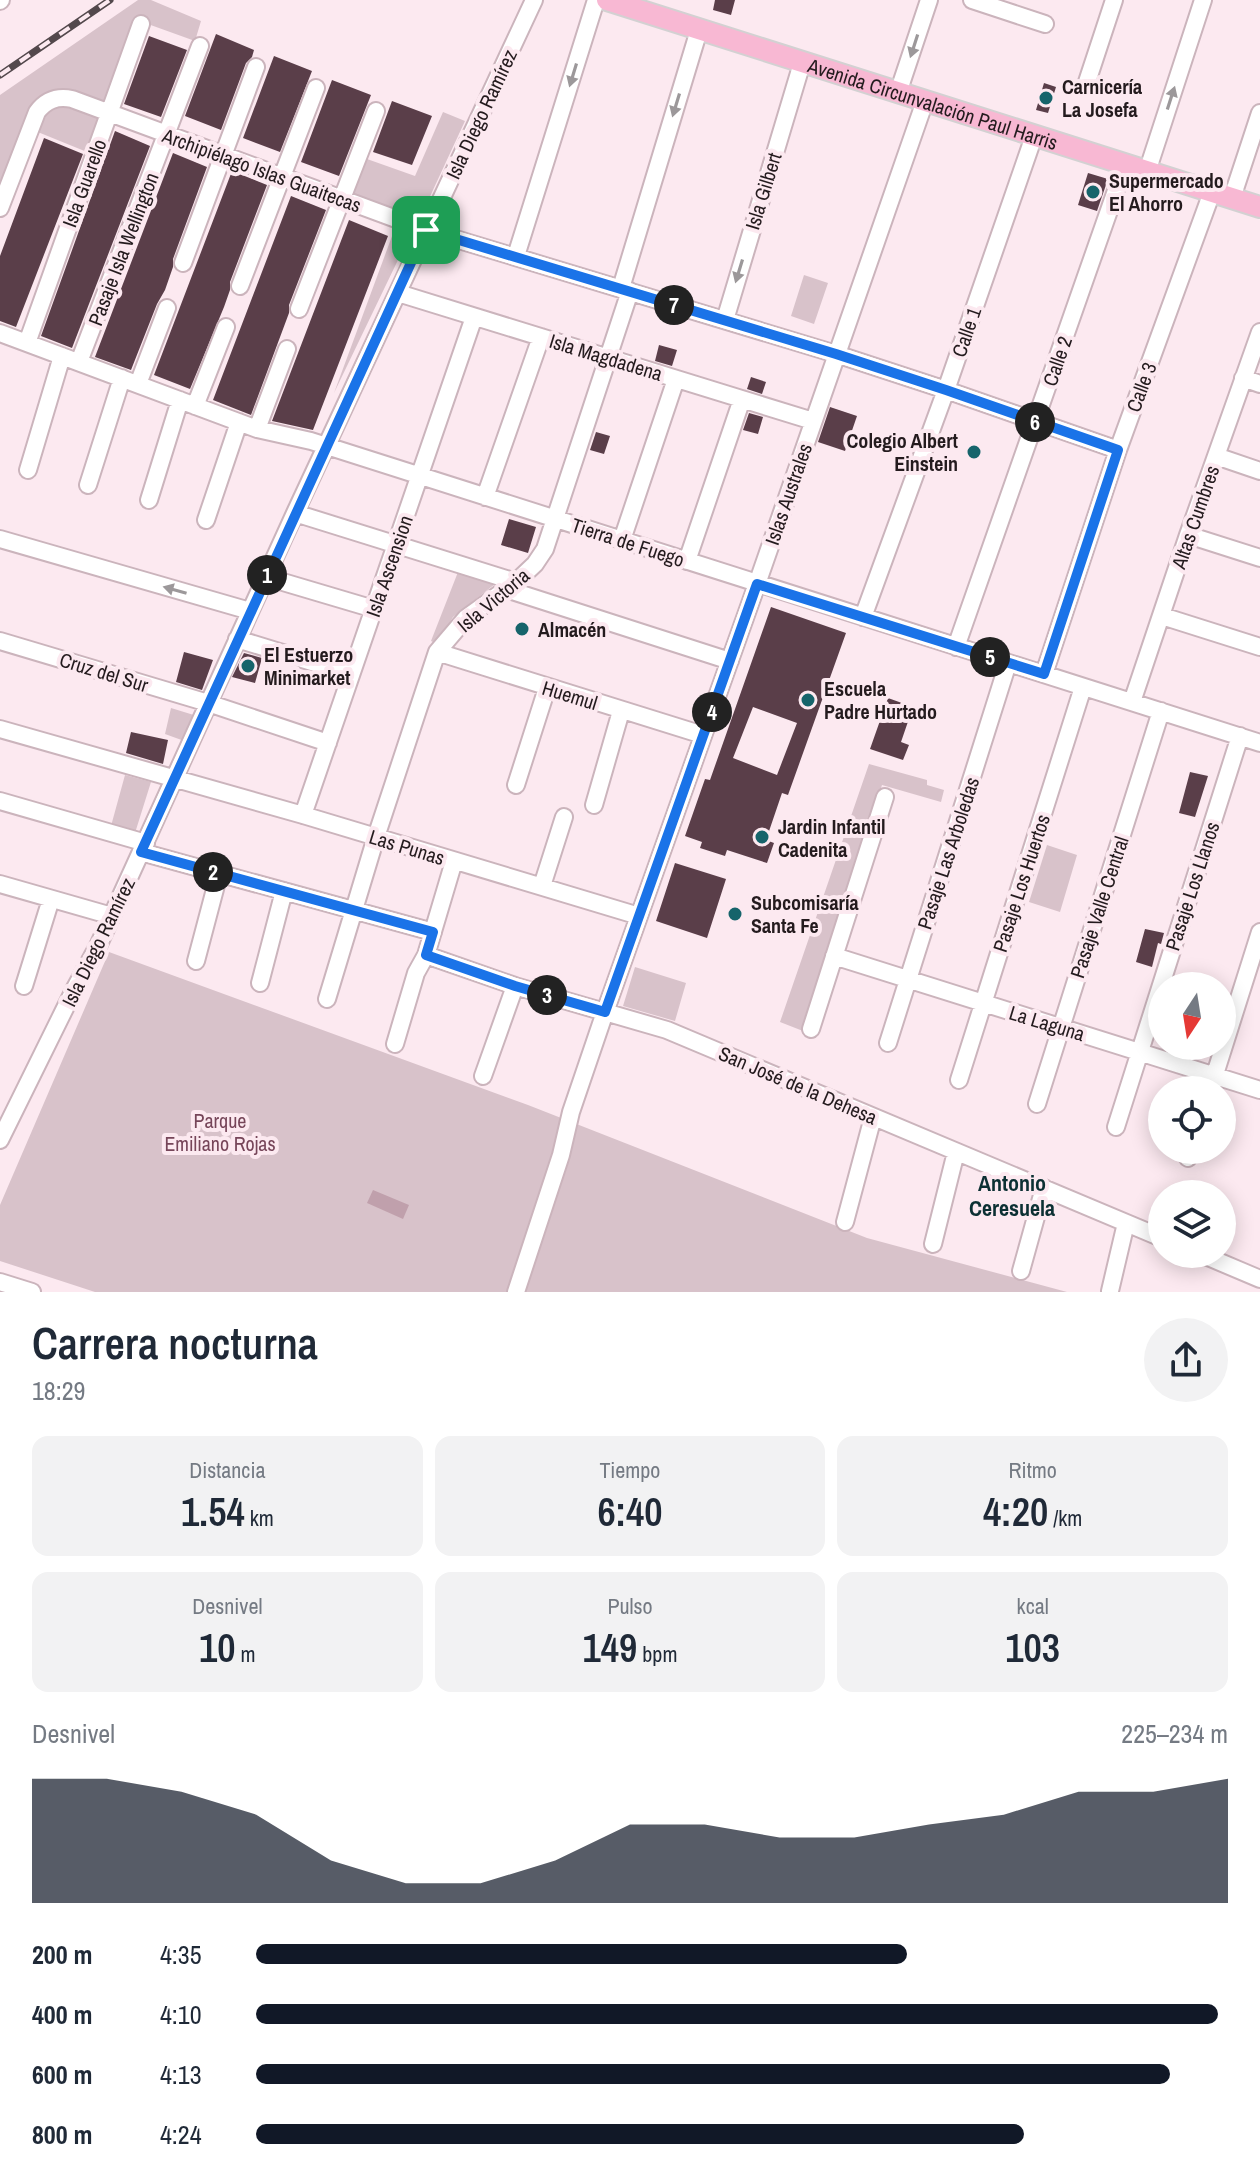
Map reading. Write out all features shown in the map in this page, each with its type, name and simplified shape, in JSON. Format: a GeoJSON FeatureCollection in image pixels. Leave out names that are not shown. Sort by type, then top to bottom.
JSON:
{"type":"FeatureCollection","features":[{"type":"Feature","properties":{"kind":"main road","name":"Avenida Circunvalación Paul Harris"},"geometry":{"type":"LineString","coordinates":[[607,0],[1260,207]]}},
{"type":"Feature","properties":{"kind":"street","name":"Isla Diego Ramírez"},"geometry":{"type":"LineString","coordinates":[[1,1126],[24,1091],[112,916],[295,513],[534,0]]}},
{"type":"Feature","properties":{"kind":"street"},"geometry":{"type":"LineString","coordinates":[[516,256],[596,0]]}},
{"type":"Feature","properties":{"kind":"street"},"geometry":{"type":"LineString","coordinates":[[898,93],[929,0]]}},
{"type":"Feature","properties":{"kind":"street"},"geometry":{"type":"LineString","coordinates":[[972,0],[1045,24]]}},
{"type":"Feature","properties":{"kind":"street"},"geometry":{"type":"LineString","coordinates":[[1087,82],[1114,0]]}},
{"type":"Feature","properties":{"kind":"street"},"geometry":{"type":"LineString","coordinates":[[1147,172],[1203,0]]}},
{"type":"Feature","properties":{"kind":"street","name":"Isla Guarello"},"geometry":{"type":"LineString","coordinates":[[27,343],[141,24]]}},
{"type":"Feature","properties":{"kind":"street","name":"Isla Victoria"},"geometry":{"type":"LineString","coordinates":[[327,999],[437,652],[466,618],[511,586],[535,564],[545,549],[608,358],[699,30]]}},
{"type":"Feature","properties":{"kind":"street","name":"Pasaje Isla Wellington"},"geometry":{"type":"LineString","coordinates":[[79,362],[200,46]]}},
{"type":"Feature","properties":{"kind":"street","name":"Isla Gilbert"},"geometry":{"type":"LineString","coordinates":[[725,320],[802,63]]}},
{"type":"Feature","properties":{"kind":"street"},"geometry":{"type":"LineString","coordinates":[[183,263],[256,67]]}},
{"type":"Feature","properties":{"kind":"street"},"geometry":{"type":"LineString","coordinates":[[240,286],[316,88]]}},
{"type":"Feature","properties":{"kind":"street","name":"Archipiélago Islas Guaitecas"},"geometry":{"type":"LineString","coordinates":[[0,208],[37,112],[47,102],[65,98],[426,230],[836,354],[1118,450]]}},
{"type":"Feature","properties":{"kind":"street","name":"Islas Australes"},"geometry":{"type":"LineString","coordinates":[[516,1292],[605,1012],[925,101]]}},
{"type":"Feature","properties":{"kind":"street"},"geometry":{"type":"LineString","coordinates":[[299,309],[376,111]]}},
{"type":"Feature","properties":{"kind":"street","name":"Calle 3"},"geometry":{"type":"LineString","coordinates":[[1044,674],[1118,450],[1222,195],[1260,113]]}},
{"type":"Feature","properties":{"kind":"street","name":"Calle 1"},"geometry":{"type":"LineString","coordinates":[[863,617],[1034,136]]}},
{"type":"Feature","properties":{"kind":"street","name":"Calle 2"},"geometry":{"type":"LineString","coordinates":[[956,647],[1125,165]]}},
{"type":"Feature","properties":{"kind":"street","name":"Isla Magdadena"},"geometry":{"type":"LineString","coordinates":[[398,293],[813,421]]}},
{"type":"Feature","properties":{"kind":"street"},"geometry":{"type":"LineString","coordinates":[[88,485],[130,381],[167,308]]}},
{"type":"Feature","properties":{"kind":"street","name":"Isla Ascension"},"geometry":{"type":"LineString","coordinates":[[303,815],[474,317]]}},
{"type":"Feature","properties":{"kind":"street"},"geometry":{"type":"LineString","coordinates":[[149,500],[188,403],[226,327]]}},
{"type":"Feature","properties":{"kind":"street","name":"Altas Cumbres"},"geometry":{"type":"LineString","coordinates":[[1132,702],[1260,332]]}},
{"type":"Feature","properties":{"kind":"street","name":"Tierra de Fuego"},"geometry":{"type":"LineString","coordinates":[[1,337],[27,343],[257,429],[295,437],[420,476],[1260,743]]}},
{"type":"Feature","properties":{"kind":"street"},"geometry":{"type":"LineString","coordinates":[[485,497],[541,337]]}},
{"type":"Feature","properties":{"kind":"street"},"geometry":{"type":"LineString","coordinates":[[257,429],[287,349]]}},
{"type":"Feature","properties":{"kind":"street"},"geometry":{"type":"LineString","coordinates":[[28,470],[62,356]]}},
{"type":"Feature","properties":{"kind":"street"},"geometry":{"type":"LineString","coordinates":[[1243,378],[1260,384]]}},
{"type":"Feature","properties":{"kind":"street"},"geometry":{"type":"LineString","coordinates":[[622,540],[676,379]]}},
{"type":"Feature","properties":{"kind":"street"},"geometry":{"type":"LineString","coordinates":[[687,561],[742,399]]}},
{"type":"Feature","properties":{"kind":"street"},"geometry":{"type":"LineString","coordinates":[[206,520],[239,422]]}},
{"type":"Feature","properties":{"kind":"street"},"geometry":{"type":"LineString","coordinates":[[1216,456],[1260,471]]}},
{"type":"Feature","properties":{"kind":"street"},"geometry":{"type":"LineString","coordinates":[[295,513],[730,661]]}},
{"type":"Feature","properties":{"kind":"street"},"geometry":{"type":"LineString","coordinates":[[1188,535],[1260,558]]}},
{"type":"Feature","properties":{"kind":"street"},"geometry":{"type":"LineString","coordinates":[[0,539],[250,611]]}},
{"type":"Feature","properties":{"kind":"street"},"geometry":{"type":"LineString","coordinates":[[266,577],[374,609]]}},
{"type":"Feature","properties":{"kind":"street"},"geometry":{"type":"LineString","coordinates":[[1162,616],[1260,647]]}},
{"type":"Feature","properties":{"kind":"street"},"geometry":{"type":"LineString","coordinates":[[237,639],[351,674]]}},
{"type":"Feature","properties":{"kind":"street","name":"Cruz del Sur"},"geometry":{"type":"LineString","coordinates":[[0,641],[208,703],[328,743]]}},
{"type":"Feature","properties":{"kind":"street","name":"Huemul"},"geometry":{"type":"LineString","coordinates":[[437,652],[703,735]]}},
{"type":"Feature","properties":{"kind":"street","name":"Pasaje Las Arboledas"},"geometry":{"type":"LineString","coordinates":[[888,1043],[1008,663]]}},
{"type":"Feature","properties":{"kind":"street","name":"Pasaje Los Huertos"},"geometry":{"type":"LineString","coordinates":[[959,1080],[1083,687]]}},
{"type":"Feature","properties":{"kind":"street"},"geometry":{"type":"LineString","coordinates":[[516,785],[547,688]]}},
{"type":"Feature","properties":{"kind":"street"},"geometry":{"type":"LineString","coordinates":[[594,805],[621,711]]}},
{"type":"Feature","properties":{"kind":"street","name":"Pasaje Valle Central"},"geometry":{"type":"LineString","coordinates":[[1037,1104],[1161,711]]}},
{"type":"Feature","properties":{"kind":"street","name":"Las Punas"},"geometry":{"type":"LineString","coordinates":[[0,729],[303,815],[639,916]]}},
{"type":"Feature","properties":{"kind":"street","name":"Pasaje Los Llanos"},"geometry":{"type":"LineString","coordinates":[[1116,1127],[1240,736]]}},
{"type":"Feature","properties":{"kind":"street"},"geometry":{"type":"LineString","coordinates":[[811,1029],[885,797]]}},
{"type":"Feature","properties":{"kind":"street"},"geometry":{"type":"LineString","coordinates":[[0,801],[219,874],[433,932]]}},
{"type":"Feature","properties":{"kind":"street"},"geometry":{"type":"LineString","coordinates":[[542,886],[564,817]]}},
{"type":"Feature","properties":{"kind":"street"},"geometry":{"type":"LineString","coordinates":[[395,1044],[454,861]]}},
{"type":"Feature","properties":{"kind":"street"},"geometry":{"type":"LineString","coordinates":[[196,961],[219,874]]}},
{"type":"Feature","properties":{"kind":"street"},"geometry":{"type":"LineString","coordinates":[[0,884],[112,916]]}},
{"type":"Feature","properties":{"kind":"street"},"geometry":{"type":"LineString","coordinates":[[260,983],[284,891]]}},
{"type":"Feature","properties":{"kind":"street"},"geometry":{"type":"LineString","coordinates":[[24,986],[51,899]]}},
{"type":"Feature","properties":{"kind":"street"},"geometry":{"type":"LineString","coordinates":[[1214,1076],[1260,932]]}},
{"type":"Feature","properties":{"kind":"street","name":"San José de la Dehesa"},"geometry":{"type":"LineString","coordinates":[[426,955],[515,986],[667,1030],[1148,1232]]}},
{"type":"Feature","properties":{"kind":"street","name":"La Laguna"},"geometry":{"type":"LineString","coordinates":[[834,956],[1140,1052],[1196,1076]]}},
{"type":"Feature","properties":{"kind":"street"},"geometry":{"type":"LineString","coordinates":[[483,1076],[515,986]]}},
{"type":"Feature","properties":{"kind":"street","name":"La Laguna"},"geometry":{"type":"LineString","coordinates":[[1236,1086],[1260,1090]]}},
{"type":"Feature","properties":{"kind":"street"},"geometry":{"type":"LineString","coordinates":[[845,1222],[873,1117]]}},
{"type":"Feature","properties":{"kind":"street"},"geometry":{"type":"LineString","coordinates":[[933,1244],[956,1152]]}},
{"type":"Feature","properties":{"kind":"street"},"geometry":{"type":"LineString","coordinates":[[1021,1271],[1044,1188]]}},
{"type":"Feature","properties":{"kind":"street"},"geometry":{"type":"LineString","coordinates":[[1110,1291],[1126,1223]]}},
{"type":"Feature","properties":{"kind":"street"},"geometry":{"type":"LineString","coordinates":[[1234,1268],[1260,1279]]}},
{"type":"Feature","properties":{"kind":"street"},"geometry":{"type":"LineString","coordinates":[[0,1282],[32,1292]]}},
{"type":"Feature","properties":{"kind":"green space"},"geometry":{"type":"Polygon","coordinates":[[[138,0],[151,0],[201,21],[195,41],[134,19],[87,152],[23,126],[3,184],[0,183],[0,95],[138,0]]]}},
{"type":"Feature","properties":{"kind":"green space"},"geometry":{"type":"Polygon","coordinates":[[[443,112],[465,121],[420,218],[353,193],[367,159],[415,176],[443,112]]]}},
{"type":"Feature","properties":{"kind":"green space"},"geometry":{"type":"Polygon","coordinates":[[[395,228],[410,235],[334,393],[395,228]]]}},
{"type":"Feature","properties":{"kind":"green space"},"geometry":{"type":"Polygon","coordinates":[[[804,275],[828,283],[814,324],[791,316],[804,275]]]}},
{"type":"Feature","properties":{"kind":"green space"},"geometry":{"type":"Polygon","coordinates":[[[458,572],[495,584],[453,617],[437,644],[431,641],[458,572]]]}},
{"type":"Feature","properties":{"kind":"green space"},"geometry":{"type":"Polygon","coordinates":[[[171,708],[197,716],[187,742],[165,734],[171,708]]]}},
{"type":"Feature","properties":{"kind":"green space"},"geometry":{"type":"Polygon","coordinates":[[[869,764],[927,780],[927,785],[944,790],[941,802],[882,785],[803,1031],[780,1022],[869,764]]]}},
{"type":"Feature","properties":{"kind":"green space"},"geometry":{"type":"Polygon","coordinates":[[[125,775],[151,782],[135,833],[111,826],[125,775]]]}},
{"type":"Feature","properties":{"kind":"green space"},"geometry":{"type":"Polygon","coordinates":[[[1047,845],[1077,855],[1060,912],[1029,902],[1047,845]]]}},
{"type":"Feature","properties":{"kind":"green space","name":"Parque Emiliano Rojas"},"geometry":{"type":"Polygon","coordinates":[[[109,952],[528,1105],[867,1238],[1067,1292],[95,1292],[0,1261],[0,1205],[109,952]]]}},
{"type":"Feature","properties":{"kind":"green space"},"geometry":{"type":"Polygon","coordinates":[[[635,967],[686,983],[675,1021],[623,1006],[635,967]]]}},
{"type":"Feature","properties":{"kind":"shaded area"},"geometry":{"type":"Polygon","coordinates":[[[373,1190],[409,1205],[403,1219],[367,1203],[373,1190]]]}},
{"type":"Feature","properties":{"kind":"building"},"geometry":{"type":"Polygon","coordinates":[[[715,0],[735,0],[731,15],[713,10],[715,0]]]}},
{"type":"Feature","properties":{"kind":"building"},"geometry":{"type":"Polygon","coordinates":[[[216,34],[254,50],[246,63],[221,130],[185,116],[216,34]]]}},
{"type":"Feature","properties":{"kind":"building"},"geometry":{"type":"Polygon","coordinates":[[[149,36],[187,50],[161,117],[124,104],[149,36]]]}},
{"type":"Feature","properties":{"kind":"building"},"geometry":{"type":"Polygon","coordinates":[[[274,56],[312,71],[280,152],[243,138],[274,56]]]}},
{"type":"Feature","properties":{"kind":"building"},"geometry":{"type":"Polygon","coordinates":[[[332,80],[371,95],[339,176],[301,162],[332,80]]]}},
{"type":"Feature","properties":{"kind":"building","name":"Carnicería La Josefa"},"geometry":{"type":"Polygon","coordinates":[[[1044,83],[1056,87],[1048,113],[1036,110],[1044,83]]]}},
{"type":"Feature","properties":{"kind":"building"},"geometry":{"type":"Polygon","coordinates":[[[392,101],[432,116],[412,165],[373,152],[392,101]]]}},
{"type":"Feature","properties":{"kind":"building"},"geometry":{"type":"Polygon","coordinates":[[[115,131],[150,146],[72,348],[41,336],[115,131]]]}},
{"type":"Feature","properties":{"kind":"building"},"geometry":{"type":"Polygon","coordinates":[[[44,138],[83,154],[16,327],[0,321],[0,256],[44,138]]]}},
{"type":"Feature","properties":{"kind":"building"},"geometry":{"type":"Polygon","coordinates":[[[173,153],[207,167],[173,259],[165,290],[131,370],[95,357],[173,153]]]}},
{"type":"Feature","properties":{"kind":"building"},"geometry":{"type":"Polygon","coordinates":[[[232,171],[267,185],[230,282],[224,307],[190,389],[154,375],[232,171]]]}},
{"type":"Feature","properties":{"kind":"building","name":"Supermercado El Ahorro"},"geometry":{"type":"Polygon","coordinates":[[[1088,173],[1108,179],[1097,211],[1078,205],[1088,173]]]}},
{"type":"Feature","properties":{"kind":"building"},"geometry":{"type":"Polygon","coordinates":[[[291,196],[326,210],[251,415],[213,400],[291,196]]]}},
{"type":"Feature","properties":{"kind":"building"},"geometry":{"type":"Polygon","coordinates":[[[349,220],[388,236],[313,430],[272,421],[349,220]]]}},
{"type":"Feature","properties":{"kind":"building"},"geometry":{"type":"Polygon","coordinates":[[[659,345],[677,350],[672,366],[655,361],[659,345]]]}},
{"type":"Feature","properties":{"kind":"building"},"geometry":{"type":"Polygon","coordinates":[[[751,377],[766,382],[762,394],[747,389],[751,377]]]}},
{"type":"Feature","properties":{"kind":"building"},"geometry":{"type":"Polygon","coordinates":[[[830,407],[857,416],[845,451],[818,442],[830,407]]]}},
{"type":"Feature","properties":{"kind":"building"},"geometry":{"type":"Polygon","coordinates":[[[749,413],[763,417],[758,434],[743,430],[749,413]]]}},
{"type":"Feature","properties":{"kind":"building"},"geometry":{"type":"Polygon","coordinates":[[[596,432],[610,436],[604,454],[590,450],[596,432]]]}},
{"type":"Feature","properties":{"kind":"building"},"geometry":{"type":"Polygon","coordinates":[[[509,519],[536,527],[528,553],[501,545],[509,519]]]}},
{"type":"Feature","properties":{"kind":"building"},"geometry":{"type":"Polygon","coordinates":[[[771,607],[846,633],[788,795],[782,793],[766,840],[774,843],[767,863],[727,850],[725,856],[700,848],[702,842],[685,836],[705,779],[710,780],[771,607]],[[753,707],[733,758],[777,775],[797,723],[753,707]]]}},
{"type":"Feature","properties":{"kind":"building"},"geometry":{"type":"Polygon","coordinates":[[[184,652],[213,660],[202,690],[176,682],[184,652]]]}},
{"type":"Feature","properties":{"kind":"building","name":"El Estuerzo Minimarket"},"geometry":{"type":"Polygon","coordinates":[[[244,653],[262,658],[255,683],[232,677],[244,653]]]}},
{"type":"Feature","properties":{"kind":"building"},"geometry":{"type":"Polygon","coordinates":[[[888,698],[913,707],[901,742],[909,745],[903,760],[870,749],[888,698]]]}},
{"type":"Feature","properties":{"kind":"building"},"geometry":{"type":"Polygon","coordinates":[[[131,732],[168,740],[163,764],[126,753],[131,732]]]}},
{"type":"Feature","properties":{"kind":"building"},"geometry":{"type":"Polygon","coordinates":[[[1190,772],[1208,776],[1195,817],[1179,813],[1190,772]]]}},
{"type":"Feature","properties":{"kind":"building"},"geometry":{"type":"Polygon","coordinates":[[[675,863],[726,879],[707,938],[656,921],[675,863]]]}},
{"type":"Feature","properties":{"kind":"building"},"geometry":{"type":"Polygon","coordinates":[[[1145,929],[1164,933],[1152,967],[1136,962],[1145,929]]]}},
{"type":"Feature","properties":{"kind":"railway"},"geometry":{"type":"LineString","coordinates":[[0,75],[110,0]]}},
{"type":"Feature","properties":{"kind":"place","name":"Carnicería La Josefa"},"geometry":{"type":"Point","coordinates":[1046,98]}},
{"type":"Feature","properties":{"kind":"place","name":"Supermercado El Ahorro"},"geometry":{"type":"Point","coordinates":[1093,192]}},
{"type":"Feature","properties":{"kind":"place","name":"Colegio Albert Einstein"},"geometry":{"type":"Point","coordinates":[974,452]}},
{"type":"Feature","properties":{"kind":"place","name":"Almacén"},"geometry":{"type":"Point","coordinates":[522,629]}},
{"type":"Feature","properties":{"kind":"place","name":"El Estuerzo Minimarket"},"geometry":{"type":"Point","coordinates":[248,666]}},
{"type":"Feature","properties":{"kind":"place","name":"Escuela Padre Hurtado"},"geometry":{"type":"Point","coordinates":[808,700]}},
{"type":"Feature","properties":{"kind":"place","name":"Jardin Infantil Cadenita"},"geometry":{"type":"Point","coordinates":[762,837]}},
{"type":"Feature","properties":{"kind":"place","name":"Subcomisaría Santa Fe"},"geometry":{"type":"Point","coordinates":[735,914]}},
{"type":"Feature","properties":{"kind":"district","name":"Antonio Ceresuela"},"geometry":{"type":"Point","coordinates":[1012,1196]}},
{"type":"Feature","properties":{"kind":"route"},"geometry":{"type":"LineString","coordinates":[[426,230],[836,354],[1118,450],[1044,674],[757,584],[605,1012],[515,986],[426,955],[433,932],[141,852],[426,230]]}}]}
